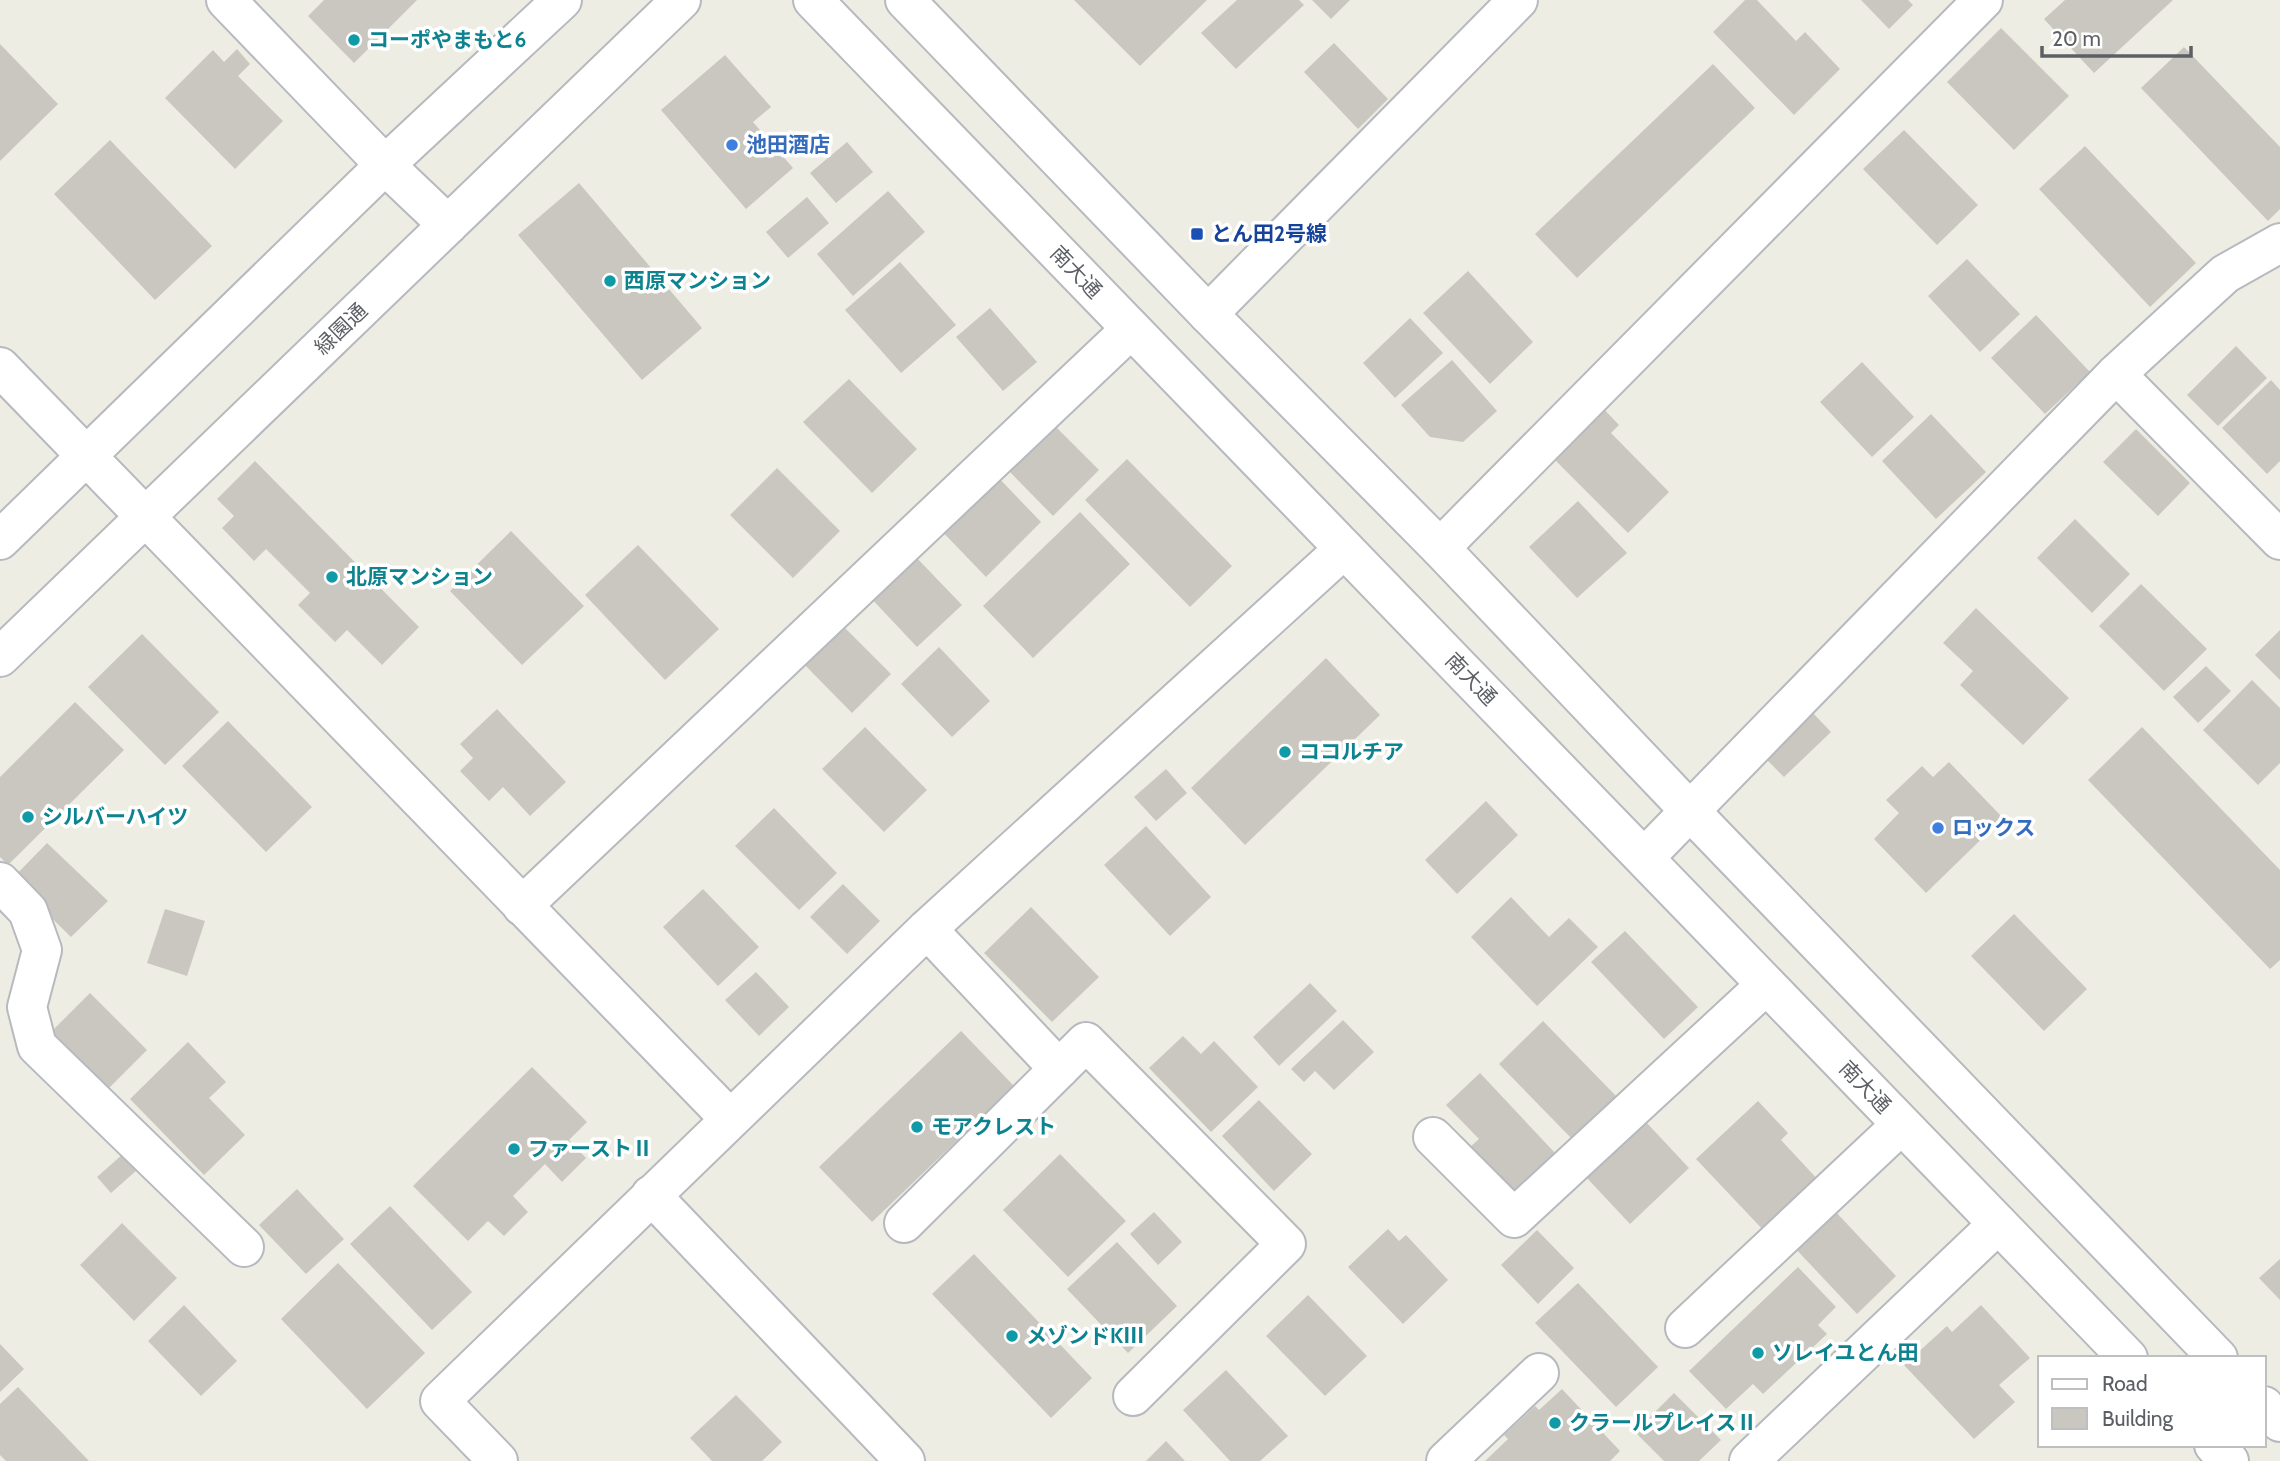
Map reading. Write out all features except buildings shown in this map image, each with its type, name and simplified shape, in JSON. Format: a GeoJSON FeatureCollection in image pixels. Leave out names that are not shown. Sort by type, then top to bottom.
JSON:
{"type":"FeatureCollection","features":[{"type":"Feature","properties":{"kind":"street"},"geometry":{"type":"LineString","coordinates":[[226,0],[448,225]]}},
{"type":"Feature","properties":{"kind":"street"},"geometry":{"type":"LineString","coordinates":[[0,540],[386,165],[562,0]]}},
{"type":"Feature","properties":{"kind":"street","name":"緑園通"},"geometry":{"type":"LineString","coordinates":[[0,657],[681,0]]}},
{"type":"Feature","properties":{"kind":"street","name":"南大通"},"geometry":{"type":"LineString","coordinates":[[813,0],[2126,1356]]}},
{"type":"Feature","properties":{"kind":"street"},"geometry":{"type":"LineString","coordinates":[[905,0],[1208,314],[1440,548],[2216,1356]]}},
{"type":"Feature","properties":{"kind":"street"},"geometry":{"type":"LineString","coordinates":[[1208,314],[1518,0]]}},
{"type":"Feature","properties":{"kind":"street"},"geometry":{"type":"LineString","coordinates":[[1440,548],[1983,0]]}},
{"type":"Feature","properties":{"kind":"street"},"geometry":{"type":"LineString","coordinates":[[1645,857],[2116,374],[2225,274],[2280,243]]}},
{"type":"Feature","properties":{"kind":"street"},"geometry":{"type":"LineString","coordinates":[[522,906],[1131,329]]}},
{"type":"Feature","properties":{"kind":"street"},"geometry":{"type":"LineString","coordinates":[[0,367],[88,454],[730,1119]]}},
{"type":"Feature","properties":{"kind":"street"},"geometry":{"type":"LineString","coordinates":[[2116,374],[2280,540]]}},
{"type":"Feature","properties":{"kind":"street"},"geometry":{"type":"LineString","coordinates":[[498,1461],[440,1401],[927,929],[1344,549]]}},
{"type":"Feature","properties":{"kind":"street"},"geometry":{"type":"LineString","coordinates":[[0,882],[28,911],[42,950],[27,1007],[37,1046],[244,1247]]}},
{"type":"Feature","properties":{"kind":"street"},"geometry":{"type":"LineString","coordinates":[[927,929],[1059,1069]]}},
{"type":"Feature","properties":{"kind":"street"},"geometry":{"type":"LineString","coordinates":[[1433,1137],[1514,1218],[1766,985]]}},
{"type":"Feature","properties":{"kind":"street"},"geometry":{"type":"LineString","coordinates":[[904,1223],[1086,1042],[1286,1244],[1133,1396]]}},
{"type":"Feature","properties":{"kind":"street"},"geometry":{"type":"LineString","coordinates":[[1685,1328],[1901,1125]]}},
{"type":"Feature","properties":{"kind":"street"},"geometry":{"type":"LineString","coordinates":[[652,1195],[905,1461]]}},
{"type":"Feature","properties":{"kind":"street"},"geometry":{"type":"LineString","coordinates":[[1749,1461],[1998,1224]]}},
{"type":"Feature","properties":{"kind":"street"},"geometry":{"type":"LineString","coordinates":[[1446,1461],[1539,1373]]}},
{"type":"Feature","properties":{"kind":"street"},"geometry":{"type":"LineString","coordinates":[[2266,1408],[2280,1422]]}},
{"type":"Feature","properties":{"kind":"street"},"geometry":{"type":"LineString","coordinates":[[2216,1447],[2229,1461]]}},
{"type":"Feature","properties":{"kind":"place","name":"コーポやまもと6"},"geometry":{"type":"Point","coordinates":[354,40]}},
{"type":"Feature","properties":{"kind":"place","name":"池田酒店"},"geometry":{"type":"Point","coordinates":[732,145]}},
{"type":"Feature","properties":{"kind":"place","name":"とん田2号線"},"geometry":{"type":"Point","coordinates":[1197,234]}},
{"type":"Feature","properties":{"kind":"place","name":"西原マンション"},"geometry":{"type":"Point","coordinates":[610,281]}},
{"type":"Feature","properties":{"kind":"place","name":"北原マンション"},"geometry":{"type":"Point","coordinates":[332,577]}},
{"type":"Feature","properties":{"kind":"place","name":"ココルチア"},"geometry":{"type":"Point","coordinates":[1285,752]}},
{"type":"Feature","properties":{"kind":"place","name":"シルバーハイツ"},"geometry":{"type":"Point","coordinates":[28,817]}},
{"type":"Feature","properties":{"kind":"place","name":"ロックス"},"geometry":{"type":"Point","coordinates":[1938,828]}},
{"type":"Feature","properties":{"kind":"place","name":"モアクレスト"},"geometry":{"type":"Point","coordinates":[917,1127]}},
{"type":"Feature","properties":{"kind":"place","name":"ファーストⅡ"},"geometry":{"type":"Point","coordinates":[514,1149]}},
{"type":"Feature","properties":{"kind":"place","name":"メゾンドKⅢ"},"geometry":{"type":"Point","coordinates":[1012,1336]}},
{"type":"Feature","properties":{"kind":"place","name":"ソレイユとん田"},"geometry":{"type":"Point","coordinates":[1758,1353]}},
{"type":"Feature","properties":{"kind":"place","name":"クラールプレイスⅡ"},"geometry":{"type":"Point","coordinates":[1555,1423]}}]}
